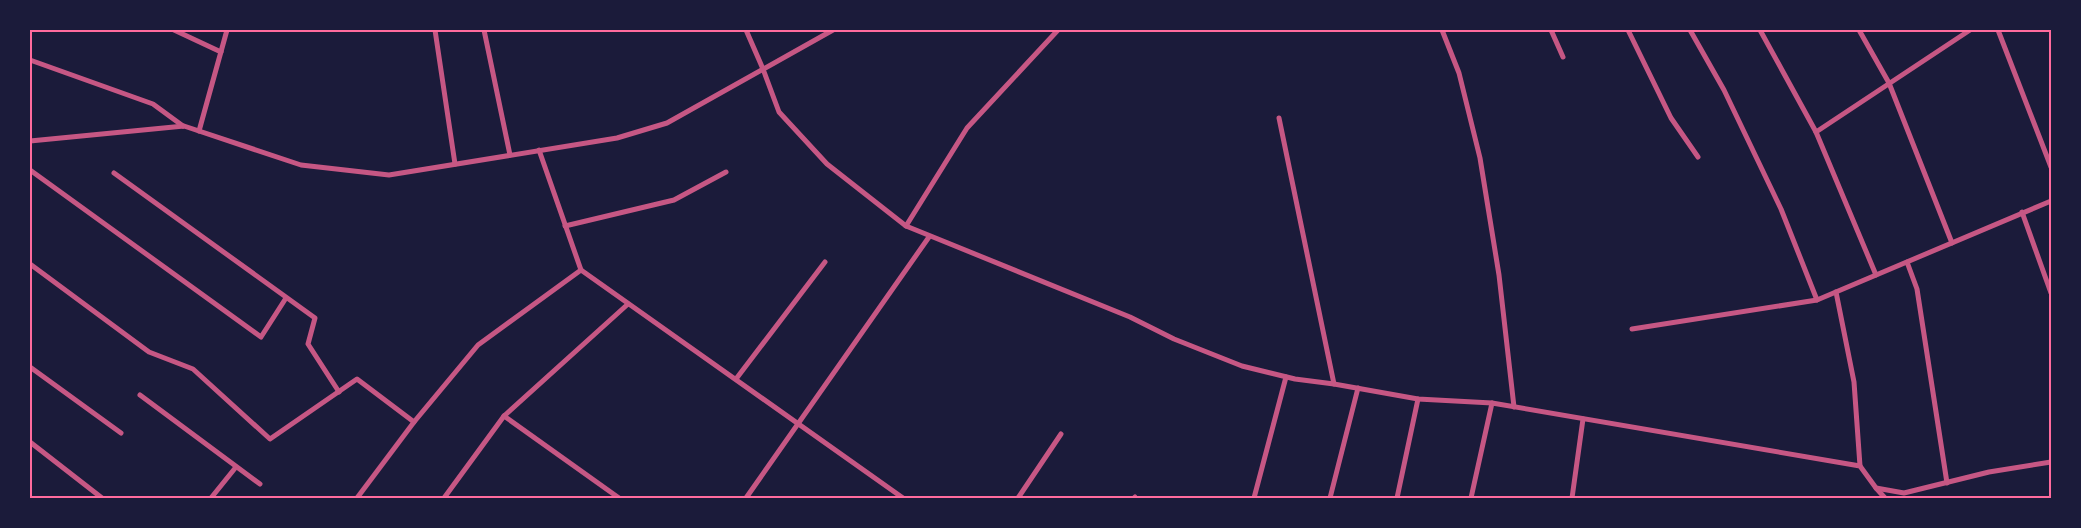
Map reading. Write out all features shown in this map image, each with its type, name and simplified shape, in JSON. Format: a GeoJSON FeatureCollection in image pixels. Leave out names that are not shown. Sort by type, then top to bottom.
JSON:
{"type":"FeatureCollection","features":[{"type":"Feature","properties":{"kind":"street"},"geometry":{"type":"LineString","coordinates":[[174,30],[220,52]]}},
{"type":"Feature","properties":{"kind":"street"},"geometry":{"type":"LineString","coordinates":[[199,131],[227,30]]}},
{"type":"Feature","properties":{"kind":"street"},"geometry":{"type":"LineString","coordinates":[[435,30],[456,164]]}},
{"type":"Feature","properties":{"kind":"street"},"geometry":{"type":"LineString","coordinates":[[484,30],[510,155]]}},
{"type":"Feature","properties":{"kind":"street"},"geometry":{"type":"LineString","coordinates":[[746,30],[779,112],[827,164],[906,226],[929,237],[1130,317],[1174,339],[1242,366],[1286,377],[1418,399],[1492,403],[1860,466]]}},
{"type":"Feature","properties":{"kind":"street"},"geometry":{"type":"LineString","coordinates":[[30,60],[152,104],[184,126],[301,164],[389,174],[617,138],[667,123],[833,30]]}},
{"type":"Feature","properties":{"kind":"street"},"geometry":{"type":"LineString","coordinates":[[906,226],[966,128],[1058,30]]}},
{"type":"Feature","properties":{"kind":"street"},"geometry":{"type":"LineString","coordinates":[[1442,30],[1459,73],[1480,158],[1499,275],[1514,407]]}},
{"type":"Feature","properties":{"kind":"street"},"geometry":{"type":"LineString","coordinates":[[1551,30],[1563,57]]}},
{"type":"Feature","properties":{"kind":"street"},"geometry":{"type":"LineString","coordinates":[[1628,30],[1671,118],[1698,157]]}},
{"type":"Feature","properties":{"kind":"street"},"geometry":{"type":"LineString","coordinates":[[1690,30],[1724,90],[1781,209],[1817,300]]}},
{"type":"Feature","properties":{"kind":"street"},"geometry":{"type":"LineString","coordinates":[[1760,30],[1816,132],[1876,275]]}},
{"type":"Feature","properties":{"kind":"street"},"geometry":{"type":"LineString","coordinates":[[1859,30],[1889,83],[1952,242]]}},
{"type":"Feature","properties":{"kind":"street"},"geometry":{"type":"LineString","coordinates":[[1816,132],[1970,30]]}},
{"type":"Feature","properties":{"kind":"street"},"geometry":{"type":"LineString","coordinates":[[1998,30],[2051,167]]}},
{"type":"Feature","properties":{"kind":"street"},"geometry":{"type":"LineString","coordinates":[[1279,118],[1334,384]]}},
{"type":"Feature","properties":{"kind":"street"},"geometry":{"type":"LineString","coordinates":[[30,141],[184,126]]}},
{"type":"Feature","properties":{"kind":"street"},"geometry":{"type":"LineString","coordinates":[[538,150],[581,270],[903,498]]}},
{"type":"Feature","properties":{"kind":"street"},"geometry":{"type":"LineString","coordinates":[[30,170],[261,337],[286,298]]}},
{"type":"Feature","properties":{"kind":"street"},"geometry":{"type":"LineString","coordinates":[[565,226],[674,200],[726,172]]}},
{"type":"Feature","properties":{"kind":"street"},"geometry":{"type":"LineString","coordinates":[[114,174],[315,318],[308,344],[339,392]]}},
{"type":"Feature","properties":{"kind":"street"},"geometry":{"type":"LineString","coordinates":[[1632,329],[1817,300],[2051,201]]}},
{"type":"Feature","properties":{"kind":"street"},"geometry":{"type":"LineString","coordinates":[[2022,212],[2051,293]]}},
{"type":"Feature","properties":{"kind":"street"},"geometry":{"type":"LineString","coordinates":[[746,498],[929,237]]}},
{"type":"Feature","properties":{"kind":"street"},"geometry":{"type":"LineString","coordinates":[[736,379],[825,262]]}},
{"type":"Feature","properties":{"kind":"street"},"geometry":{"type":"LineString","coordinates":[[1907,262],[1917,289],[1947,483]]}},
{"type":"Feature","properties":{"kind":"street"},"geometry":{"type":"LineString","coordinates":[[30,264],[149,352],[193,369],[270,439],[357,379],[414,422]]}},
{"type":"Feature","properties":{"kind":"street"},"geometry":{"type":"LineString","coordinates":[[357,498],[414,422],[478,345],[581,270]]}},
{"type":"Feature","properties":{"kind":"street"},"geometry":{"type":"LineString","coordinates":[[1836,292],[1854,382],[1860,466],[1884,498]]}},
{"type":"Feature","properties":{"kind":"street"},"geometry":{"type":"LineString","coordinates":[[444,498],[504,416],[628,304]]}},
{"type":"Feature","properties":{"kind":"street"},"geometry":{"type":"LineString","coordinates":[[30,367],[121,433]]}},
{"type":"Feature","properties":{"kind":"street"},"geometry":{"type":"LineString","coordinates":[[1254,498],[1286,377]]}},
{"type":"Feature","properties":{"kind":"street"},"geometry":{"type":"LineString","coordinates":[[1330,498],[1358,388]]}},
{"type":"Feature","properties":{"kind":"street"},"geometry":{"type":"LineString","coordinates":[[140,395],[260,484]]}},
{"type":"Feature","properties":{"kind":"street"},"geometry":{"type":"LineString","coordinates":[[1397,498],[1418,399]]}},
{"type":"Feature","properties":{"kind":"street"},"geometry":{"type":"LineString","coordinates":[[1471,498],[1492,403]]}},
{"type":"Feature","properties":{"kind":"street"},"geometry":{"type":"LineString","coordinates":[[504,416],[619,498]]}},
{"type":"Feature","properties":{"kind":"street"},"geometry":{"type":"LineString","coordinates":[[1572,498],[1583,419]]}},
{"type":"Feature","properties":{"kind":"street"},"geometry":{"type":"LineString","coordinates":[[1018,498],[1061,434]]}},
{"type":"Feature","properties":{"kind":"street"},"geometry":{"type":"LineString","coordinates":[[30,442],[102,498]]}},
{"type":"Feature","properties":{"kind":"street"},"geometry":{"type":"LineString","coordinates":[[1876,488],[1904,493],[1989,472],[2051,462]]}},
{"type":"Feature","properties":{"kind":"street"},"geometry":{"type":"LineString","coordinates":[[212,498],[236,467]]}}]}
